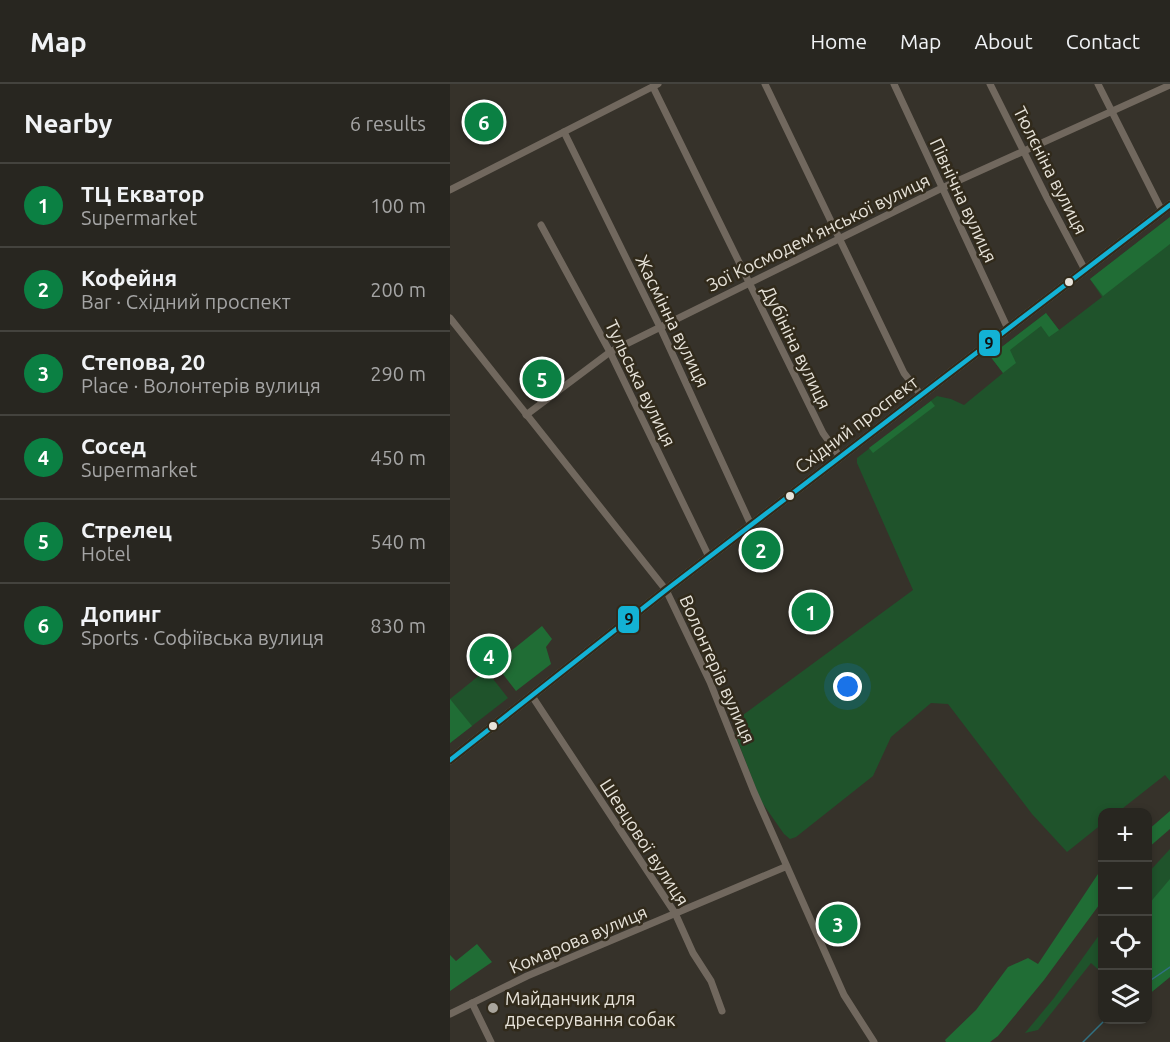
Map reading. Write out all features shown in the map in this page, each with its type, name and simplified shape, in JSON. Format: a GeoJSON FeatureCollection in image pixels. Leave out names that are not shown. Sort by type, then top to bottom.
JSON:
{"type":"FeatureCollection","features":[{"type":"Feature","properties":{"kind":"main road","name":"Східний проспект"},"geometry":{"type":"LineString","coordinates":[[450,760],[666,590],[1170,205]]}},
{"type":"Feature","properties":{"kind":"street"},"geometry":{"type":"LineString","coordinates":[[765,84],[904,373],[921,395]]}},
{"type":"Feature","properties":{"kind":"street","name":"Північна вулиця"},"geometry":{"type":"LineString","coordinates":[[894,84],[1008,328]]}},
{"type":"Feature","properties":{"kind":"street","name":"Тюлєніна вулиця"},"geometry":{"type":"LineString","coordinates":[[990,84],[1085,270]]}},
{"type":"Feature","properties":{"kind":"street"},"geometry":{"type":"LineString","coordinates":[[1098,84],[1162,211]]}},
{"type":"Feature","properties":{"kind":"street"},"geometry":{"type":"LineString","coordinates":[[450,190],[655,85]]}},
{"type":"Feature","properties":{"kind":"street","name":"Дубініна вулиця"},"geometry":{"type":"LineString","coordinates":[[655,85],[749,284],[823,433],[840,457]]}},
{"type":"Feature","properties":{"kind":"street","name":"Зої Космодем’янської вулиця"},"geometry":{"type":"LineString","coordinates":[[526,415],[610,352],[942,188],[1170,85]]}},
{"type":"Feature","properties":{"kind":"street","name":"Жасмінна вулиця"},"geometry":{"type":"LineString","coordinates":[[564,132],[660,327],[751,525]]}},
{"type":"Feature","properties":{"kind":"street","name":"Тульська вулиця"},"geometry":{"type":"LineString","coordinates":[[541,225],[610,352],[709,558]]}},
{"type":"Feature","properties":{"kind":"street","name":"Волонтерів вулиця"},"geometry":{"type":"LineString","coordinates":[[450,318],[666,590],[710,682],[785,867],[844,995],[873,1042]]}},
{"type":"Feature","properties":{"kind":"street","name":"Шевцової вулиця"},"geometry":{"type":"LineString","coordinates":[[532,696],[675,913],[694,956],[711,981],[722,1011]]}},
{"type":"Feature","properties":{"kind":"street","name":"Комарова вулиця"},"geometry":{"type":"LineString","coordinates":[[450,1014],[514,982],[785,867]]}},
{"type":"Feature","properties":{"kind":"street"},"geometry":{"type":"LineString","coordinates":[[472,1003],[491,1042]]}},
{"type":"Feature","properties":{"kind":"green space"},"geometry":{"type":"Polygon","coordinates":[[[1170,217],[1170,781],[1165,775],[1123,808],[1098,808],[1098,827],[1067,852],[1032,814],[948,704],[931,703],[891,737],[873,776],[796,837],[790,839],[761,801],[735,734],[743,715],[913,590],[857,463],[857,458],[937,396],[964,405],[1003,373],[990,356],[1046,313],[1059,330],[1102,297],[1090,279],[1170,217]]]}},
{"type":"Feature","properties":{"kind":"green space"},"geometry":{"type":"Polygon","coordinates":[[[1170,217],[1170,244],[1103,296],[1090,279],[1170,217]]]}},
{"type":"Feature","properties":{"kind":"green space"},"geometry":{"type":"Polygon","coordinates":[[[1046,313],[1059,330],[1049,337],[1041,326],[1010,350],[1016,363],[1003,373],[990,356],[1046,313]]]}},
{"type":"Feature","properties":{"kind":"green space"},"geometry":{"type":"Polygon","coordinates":[[[931,401],[935,406],[873,453],[869,448],[931,401]]]}},
{"type":"Feature","properties":{"kind":"green space"},"geometry":{"type":"Polygon","coordinates":[[[542,626],[552,639],[546,647],[551,664],[516,691],[495,664],[542,626]]]}},
{"type":"Feature","properties":{"kind":"green space"},"geometry":{"type":"Polygon","coordinates":[[[486,670],[508,698],[450,743],[450,699],[486,670]]]}},
{"type":"Feature","properties":{"kind":"green space"},"geometry":{"type":"Polygon","coordinates":[[[450,699],[472,726],[450,743],[450,699]]]}},
{"type":"Feature","properties":{"kind":"green space"},"geometry":{"type":"Polygon","coordinates":[[[1170,811],[1170,829],[1152,845],[1152,827],[1170,811]]]}},
{"type":"Feature","properties":{"kind":"green space"},"geometry":{"type":"Polygon","coordinates":[[[1170,849],[1170,977],[1152,992],[1152,916],[1152,869],[1170,849]]]}},
{"type":"Feature","properties":{"kind":"green space"},"geometry":{"type":"Polygon","coordinates":[[[1098,874],[1098,906],[1044,980],[998,1036],[990,1042],[946,1042],[945,1040],[976,1010],[1008,967],[1028,958],[1038,964],[1098,874]]]}},
{"type":"Feature","properties":{"kind":"green space"},"geometry":{"type":"Polygon","coordinates":[[[1170,879],[1170,977],[1152,992],[1152,916],[1152,900],[1170,879]]]}},
{"type":"Feature","properties":{"kind":"green space"},"geometry":{"type":"Polygon","coordinates":[[[1098,937],[1098,969],[1091,963],[1038,1030],[1025,1033],[1054,998],[1098,937]]]}},
{"type":"Feature","properties":{"kind":"green space"},"geometry":{"type":"Polygon","coordinates":[[[477,944],[492,962],[450,991],[450,955],[456,961],[477,944]]]}},
{"type":"Feature","properties":{"kind":"waterway"},"geometry":{"type":"LineString","coordinates":[[1152,979],[1170,967]]}},
{"type":"Feature","properties":{"kind":"waterway"},"geometry":{"type":"LineString","coordinates":[[1083,1042],[1101,1024]]}},
{"type":"Feature","properties":{"kind":"transit line","name":"9"},"geometry":{"type":"LineString","coordinates":[[450,760],[666,590],[1170,205]]}},
{"type":"Feature","properties":{"kind":"place","name":"Допинг"},"geometry":{"type":"Point","coordinates":[484,122]}},
{"type":"Feature","properties":{"kind":"place","name":"Стрелец"},"geometry":{"type":"Point","coordinates":[542,379]}},
{"type":"Feature","properties":{"kind":"place","name":"Кофейня"},"geometry":{"type":"Point","coordinates":[761,550]}},
{"type":"Feature","properties":{"kind":"place","name":"ТЦ Екватор"},"geometry":{"type":"Point","coordinates":[811,612]}},
{"type":"Feature","properties":{"kind":"place","name":"Сосед"},"geometry":{"type":"Point","coordinates":[489,656]}},
{"type":"Feature","properties":{"kind":"place","name":"Степова, 20"},"geometry":{"type":"Point","coordinates":[838,924]}},
{"type":"Feature","properties":{"kind":"place","name":"Майданчик для дресерування собак"},"geometry":{"type":"Point","coordinates":[493,1008]}}]}
